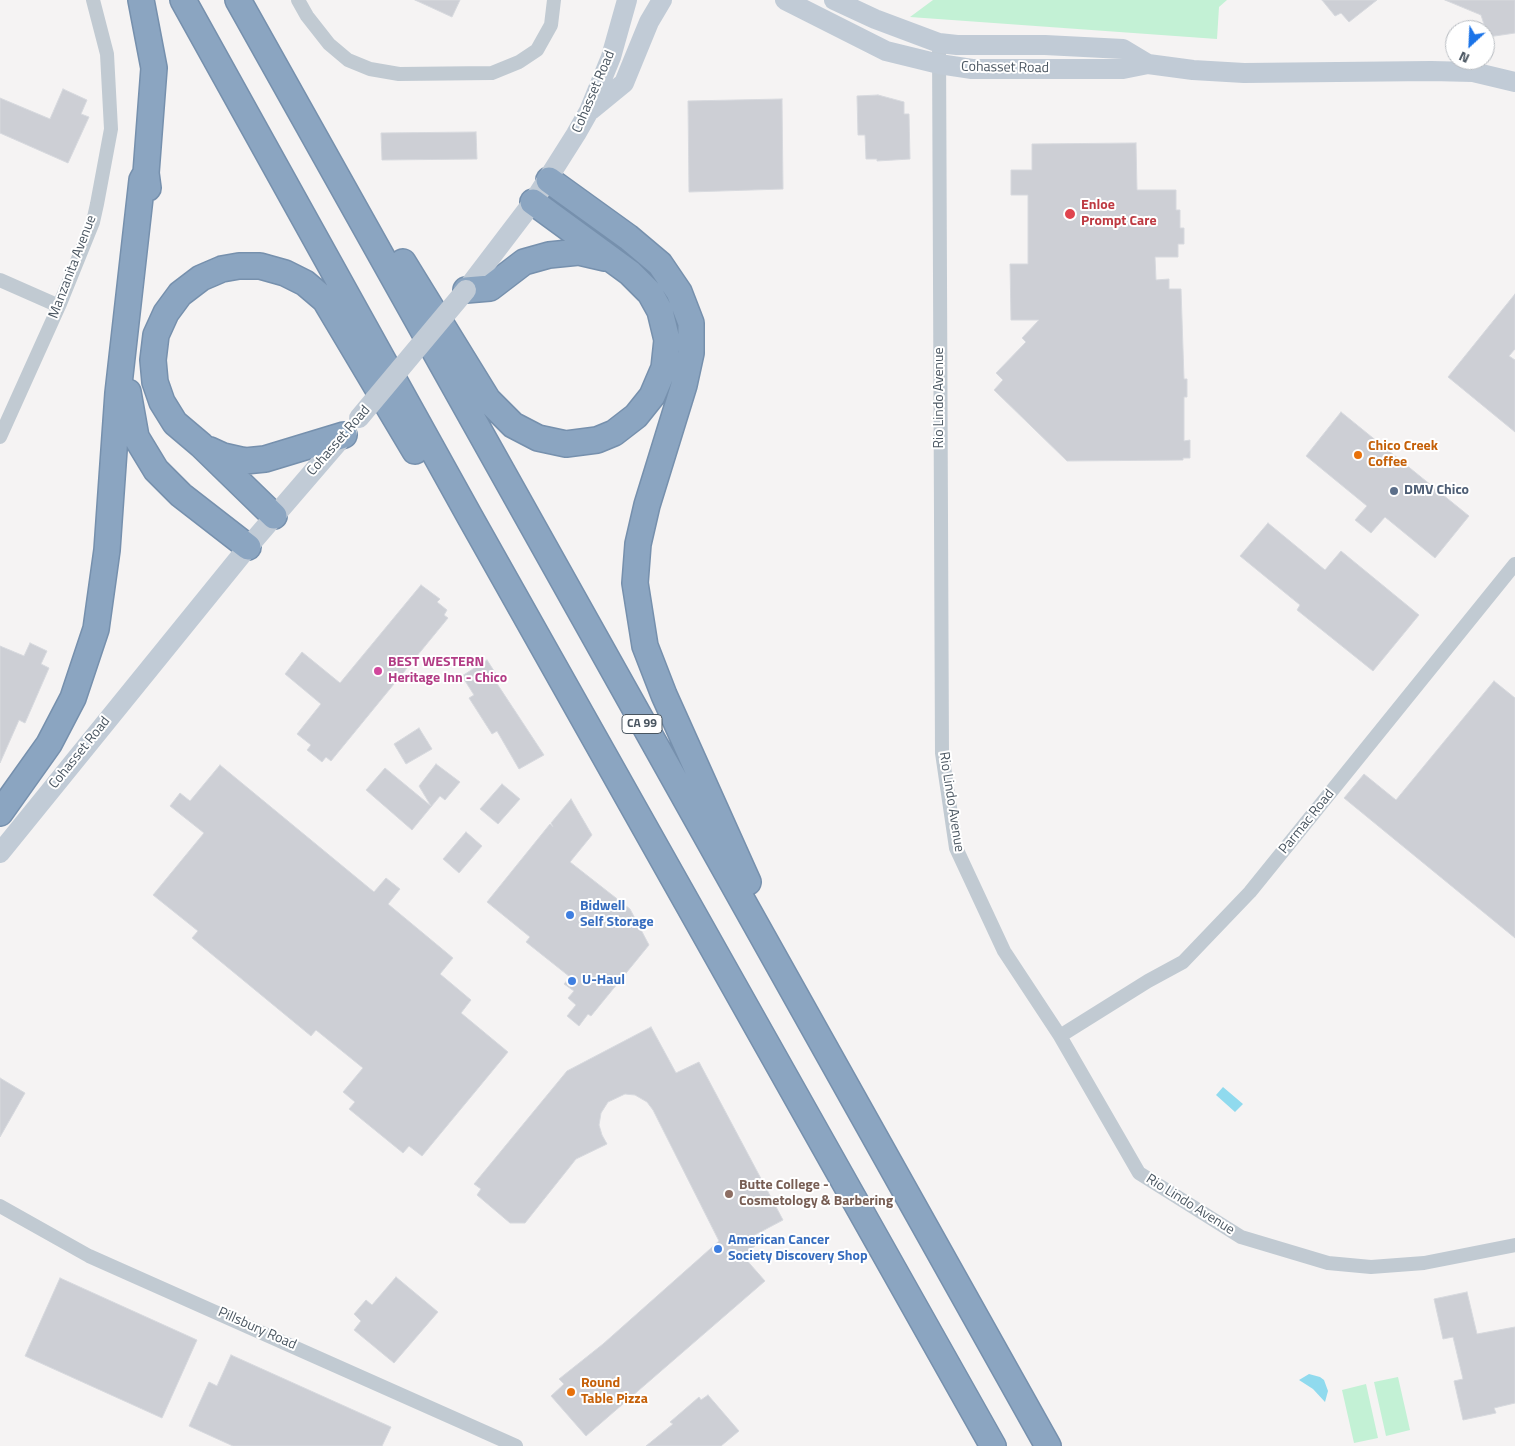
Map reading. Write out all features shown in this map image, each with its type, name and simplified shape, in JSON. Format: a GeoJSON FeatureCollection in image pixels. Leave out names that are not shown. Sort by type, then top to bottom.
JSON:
{"type":"FeatureCollection","features":[{"type":"Feature","properties":{"kind":"highway"},"geometry":{"type":"LineString","coordinates":[[141,0],[154,68],[146,173],[148,186],[127,373],[130,408],[136,438],[156,470],[182,495],[248,547]]}},
{"type":"Feature","properties":{"kind":"highway"},"geometry":{"type":"LineString","coordinates":[[183,0],[993,1446]]}},
{"type":"Feature","properties":{"kind":"highway","name":"CA 99"},"geometry":{"type":"LineString","coordinates":[[238,0],[1048,1446]]}},
{"type":"Feature","properties":{"kind":"highway"},"geometry":{"type":"LineString","coordinates":[[330,164],[360,192],[488,400],[513,425],[538,438],[566,444],[582,443],[614,433],[636,416],[647,403],[664,368],[667,340],[660,311],[650,293],[630,273],[533,202]]}},
{"type":"Feature","properties":{"kind":"highway"},"geometry":{"type":"LineString","coordinates":[[0,813],[49,744],[73,698],[96,629],[107,550],[118,393],[142,180],[146,173]]}},
{"type":"Feature","properties":{"kind":"highway"},"geometry":{"type":"LineString","coordinates":[[549,180],[628,237],[660,264],[679,292],[691,323],[691,353],[684,385],[647,505],[638,544],[635,583],[646,646],[664,695],[754,896],[754,924]]}},
{"type":"Feature","properties":{"kind":"highway"},"geometry":{"type":"LineString","coordinates":[[466,290],[490,288],[524,262],[549,255],[579,252],[612,260]]}},
{"type":"Feature","properties":{"kind":"highway"},"geometry":{"type":"LineString","coordinates":[[274,516],[201,445],[175,424],[162,402],[155,382],[153,360],[156,335],[166,312],[187,289],[201,278],[222,269],[260,266],[285,273],[306,283],[325,300],[491,576],[527,617]]}},
{"type":"Feature","properties":{"kind":"highway"},"geometry":{"type":"LineString","coordinates":[[201,445],[223,456],[245,461],[255,460],[294,451],[351,427]]}},
{"type":"Feature","properties":{"kind":"main road","name":"Cohasset Road"},"geometry":{"type":"LineString","coordinates":[[0,853],[248,547],[466,290],[533,202],[549,180],[589,111],[611,57],[627,0]]}},
{"type":"Feature","properties":{"kind":"main road"},"geometry":{"type":"LineString","coordinates":[[589,111],[624,83],[649,22],[662,0]]}},
{"type":"Feature","properties":{"kind":"main road","name":"Cohasset Road"},"geometry":{"type":"LineString","coordinates":[[784,0],[886,51],[939,64],[996,70],[1123,69],[1148,64],[1193,70],[1244,73],[1473,72],[1515,82]]}},
{"type":"Feature","properties":{"kind":"main road","name":"Cohasset Road"},"geometry":{"type":"LineString","coordinates":[[834,0],[874,19],[939,43],[1123,49],[1148,64]]}},
{"type":"Feature","properties":{"kind":"street","name":"Manzanita Avenue"},"geometry":{"type":"LineString","coordinates":[[0,437],[59,306],[93,222],[111,129],[107,54],[93,0]]}},
{"type":"Feature","properties":{"kind":"street"},"geometry":{"type":"LineString","coordinates":[[298,0],[307,16],[329,44],[348,60],[370,69],[399,74],[492,73],[519,62],[537,50],[551,25],[554,0]]}},
{"type":"Feature","properties":{"kind":"street","name":"Rio Lindo Avenue"},"geometry":{"type":"LineString","coordinates":[[939,43],[942,753],[956,848],[1004,951],[1060,1036],[1140,1173],[1241,1237],[1328,1263],[1370,1267],[1424,1263],[1515,1245]]}},
{"type":"Feature","properties":{"kind":"street"},"geometry":{"type":"LineString","coordinates":[[0,280],[59,306]]}},
{"type":"Feature","properties":{"kind":"street","name":"Parmac Road"},"geometry":{"type":"LineString","coordinates":[[1060,1036],[1148,981],[1183,962],[1250,892],[1515,564]]}},
{"type":"Feature","properties":{"kind":"street","name":"Pillsbury Road"},"geometry":{"type":"LineString","coordinates":[[0,1206],[89,1256],[516,1446]]}},
{"type":"Feature","properties":{"kind":"green space"},"geometry":{"type":"Polygon","coordinates":[[[933,0],[1227,0],[1219,7],[1217,39],[910,17],[933,0]]]}},
{"type":"Feature","properties":{"kind":"green space"},"geometry":{"type":"Polygon","coordinates":[[[1398,1377],[1410,1430],[1386,1436],[1374,1382],[1398,1377]]]}},
{"type":"Feature","properties":{"kind":"green space"},"geometry":{"type":"Polygon","coordinates":[[[1366,1384],[1378,1438],[1354,1443],[1342,1390],[1366,1384]]]}},
{"type":"Feature","properties":{"kind":"water"},"geometry":{"type":"Polygon","coordinates":[[[1223,1087],[1243,1104],[1235,1112],[1216,1095],[1223,1087]]]}},
{"type":"Feature","properties":{"kind":"water"},"geometry":{"type":"Polygon","coordinates":[[[1309,1374],[1324,1380],[1328,1391],[1325,1402],[1313,1389],[1299,1380],[1309,1374]]]}},
{"type":"Feature","properties":{"kind":"building"},"geometry":{"type":"Polygon","coordinates":[[[415,0],[460,0],[452,17],[415,0]]]}},
{"type":"Feature","properties":{"kind":"building"},"geometry":{"type":"Polygon","coordinates":[[[1322,0],[1377,0],[1349,22],[1341,13],[1335,16],[1322,0]]]}},
{"type":"Feature","properties":{"kind":"building"},"geometry":{"type":"Polygon","coordinates":[[[1445,0],[1515,0],[1515,33],[1495,36],[1495,20],[1483,20],[1481,15],[1445,0]]]}},
{"type":"Feature","properties":{"kind":"building"},"geometry":{"type":"Polygon","coordinates":[[[63,89],[87,100],[81,114],[89,117],[68,163],[0,133],[0,98],[50,119],[63,89]]]}},
{"type":"Feature","properties":{"kind":"building"},"geometry":{"type":"Polygon","coordinates":[[[878,95],[904,102],[904,114],[909,114],[910,159],[877,161],[877,159],[866,159],[865,135],[858,135],[857,96],[878,95]]]}},
{"type":"Feature","properties":{"kind":"building"},"geometry":{"type":"Polygon","coordinates":[[[782,99],[783,189],[689,192],[688,101],[782,99]]]}},
{"type":"Feature","properties":{"kind":"building"},"geometry":{"type":"Polygon","coordinates":[[[476,132],[477,159],[382,160],[381,133],[476,132]]]}},
{"type":"Feature","properties":{"kind":"building"},"geometry":{"type":"Polygon","coordinates":[[[1136,143],[1137,190],[1176,190],[1176,210],[1180,210],[1180,228],[1184,228],[1184,244],[1178,244],[1178,257],[1155,257],[1156,280],[1169,279],[1169,289],[1181,289],[1184,379],[1187,379],[1187,397],[1184,397],[1184,441],[1190,440],[1190,458],[1183,458],[1183,460],[1067,461],[994,390],[1003,380],[996,373],[1026,342],[1022,338],[1039,320],[1011,320],[1010,264],[1028,264],[1028,195],[1011,195],[1011,170],[1032,170],[1032,144],[1136,143]]]}},
{"type":"Feature","properties":{"kind":"building"},"geometry":{"type":"Polygon","coordinates":[[[1515,294],[1515,349],[1509,356],[1515,360],[1515,432],[1448,377],[1515,294]]]}},
{"type":"Feature","properties":{"kind":"building"},"geometry":{"type":"Polygon","coordinates":[[[1341,412],[1469,516],[1435,558],[1385,517],[1371,533],[1355,520],[1367,506],[1306,456],[1341,412]]]}},
{"type":"Feature","properties":{"kind":"building"},"geometry":{"type":"Polygon","coordinates":[[[1268,523],[1325,570],[1341,551],[1419,615],[1373,671],[1297,610],[1300,605],[1240,556],[1268,523]]]}},
{"type":"Feature","properties":{"kind":"building","name":"BEST WESTERN Heritage Inn - Chico"},"geometry":{"type":"Polygon","coordinates":[[[421,585],[440,599],[437,602],[447,610],[444,615],[448,618],[331,761],[326,757],[322,762],[307,750],[311,745],[297,734],[321,704],[285,674],[302,652],[340,683],[421,585]]]}},
{"type":"Feature","properties":{"kind":"building"},"geometry":{"type":"Polygon","coordinates":[[[30,643],[47,651],[41,664],[49,668],[25,723],[19,720],[0,763],[0,646],[24,656],[30,643]]]}},
{"type":"Feature","properties":{"kind":"building"},"geometry":{"type":"Polygon","coordinates":[[[487,660],[496,674],[492,676],[544,755],[519,769],[497,731],[492,734],[469,698],[474,695],[462,676],[487,660]]]}},
{"type":"Feature","properties":{"kind":"building"},"geometry":{"type":"Polygon","coordinates":[[[1494,681],[1515,698],[1515,938],[1344,798],[1364,774],[1396,800],[1494,681]]]}},
{"type":"Feature","properties":{"kind":"building"},"geometry":{"type":"Polygon","coordinates":[[[419,728],[432,749],[406,764],[394,744],[419,728]]]}},
{"type":"Feature","properties":{"kind":"building"},"geometry":{"type":"Polygon","coordinates":[[[436,764],[460,782],[445,800],[440,796],[412,830],[366,790],[385,768],[431,806],[419,786],[436,764]]]}},
{"type":"Feature","properties":{"kind":"building"},"geometry":{"type":"Polygon","coordinates":[[[220,765],[374,892],[386,878],[400,889],[388,904],[453,958],[440,974],[471,1000],[461,1013],[508,1052],[422,1156],[409,1146],[403,1153],[349,1109],[355,1102],[343,1092],[363,1068],[316,1030],[311,1036],[192,938],[198,931],[153,895],[204,833],[170,806],[180,793],[190,801],[220,765]]]}},
{"type":"Feature","properties":{"kind":"building"},"geometry":{"type":"Polygon","coordinates":[[[502,784],[520,799],[498,824],[480,809],[502,784]]]}},
{"type":"Feature","properties":{"kind":"building"},"geometry":{"type":"Polygon","coordinates":[[[571,799],[592,835],[570,862],[630,909],[649,945],[591,1016],[588,1014],[579,1026],[567,1016],[576,1005],[568,998],[574,991],[564,984],[570,977],[526,942],[530,937],[487,902],[550,824],[553,827],[551,823],[571,799]]]}},
{"type":"Feature","properties":{"kind":"building"},"geometry":{"type":"Polygon","coordinates":[[[466,832],[482,846],[459,873],[443,859],[466,832]]]}},
{"type":"Feature","properties":{"kind":"building"},"geometry":{"type":"Polygon","coordinates":[[[651,1027],[676,1073],[699,1062],[783,1220],[751,1237],[756,1245],[743,1256],[765,1281],[586,1436],[551,1396],[564,1384],[559,1379],[603,1344],[719,1241],[653,1110],[647,1102],[635,1095],[625,1094],[608,1102],[601,1113],[599,1125],[607,1144],[576,1159],[525,1223],[510,1223],[477,1195],[481,1189],[474,1184],[567,1071],[651,1027]]]}},
{"type":"Feature","properties":{"kind":"building"},"geometry":{"type":"Polygon","coordinates":[[[0,1078],[25,1093],[0,1137],[0,1078]]]}},
{"type":"Feature","properties":{"kind":"building"},"geometry":{"type":"Polygon","coordinates":[[[396,1277],[438,1312],[394,1363],[354,1330],[361,1321],[354,1314],[366,1300],[372,1305],[396,1277]]]}},
{"type":"Feature","properties":{"kind":"building"},"geometry":{"type":"Polygon","coordinates":[[[60,1278],[197,1340],[162,1418],[25,1356],[60,1278]]]}},
{"type":"Feature","properties":{"kind":"building"},"geometry":{"type":"Polygon","coordinates":[[[1467,1292],[1477,1334],[1515,1327],[1515,1403],[1494,1408],[1496,1413],[1463,1420],[1454,1381],[1463,1379],[1453,1337],[1443,1339],[1434,1299],[1467,1292]]]}},
{"type":"Feature","properties":{"kind":"building"},"geometry":{"type":"Polygon","coordinates":[[[231,1355],[391,1427],[382,1446],[233,1446],[189,1426],[209,1382],[217,1386],[231,1355]]]}},
{"type":"Feature","properties":{"kind":"building"},"geometry":{"type":"Polygon","coordinates":[[[708,1395],[739,1431],[721,1446],[646,1446],[673,1424],[670,1422],[699,1397],[701,1400],[708,1395]]]}},
{"type":"Feature","properties":{"kind":"place","name":"Enloe Prompt Care"},"geometry":{"type":"Point","coordinates":[1070,214]}},
{"type":"Feature","properties":{"kind":"place","name":"Chico Creek Coffee"},"geometry":{"type":"Point","coordinates":[1358,455]}},
{"type":"Feature","properties":{"kind":"place","name":"DMV Chico"},"geometry":{"type":"Point","coordinates":[1394,491]}},
{"type":"Feature","properties":{"kind":"place","name":"BEST WESTERN Heritage Inn - Chico"},"geometry":{"type":"Point","coordinates":[378,671]}},
{"type":"Feature","properties":{"kind":"place","name":"Bidwell Self Storage"},"geometry":{"type":"Point","coordinates":[570,915]}},
{"type":"Feature","properties":{"kind":"place","name":"U-Haul"},"geometry":{"type":"Point","coordinates":[572,981]}},
{"type":"Feature","properties":{"kind":"place","name":"Butte College - Cosmetology & Barbering"},"geometry":{"type":"Point","coordinates":[729,1194]}},
{"type":"Feature","properties":{"kind":"place","name":"American Cancer Society Discovery Shop"},"geometry":{"type":"Point","coordinates":[718,1249]}},
{"type":"Feature","properties":{"kind":"place","name":"Round Table Pizza"},"geometry":{"type":"Point","coordinates":[571,1392]}}]}
